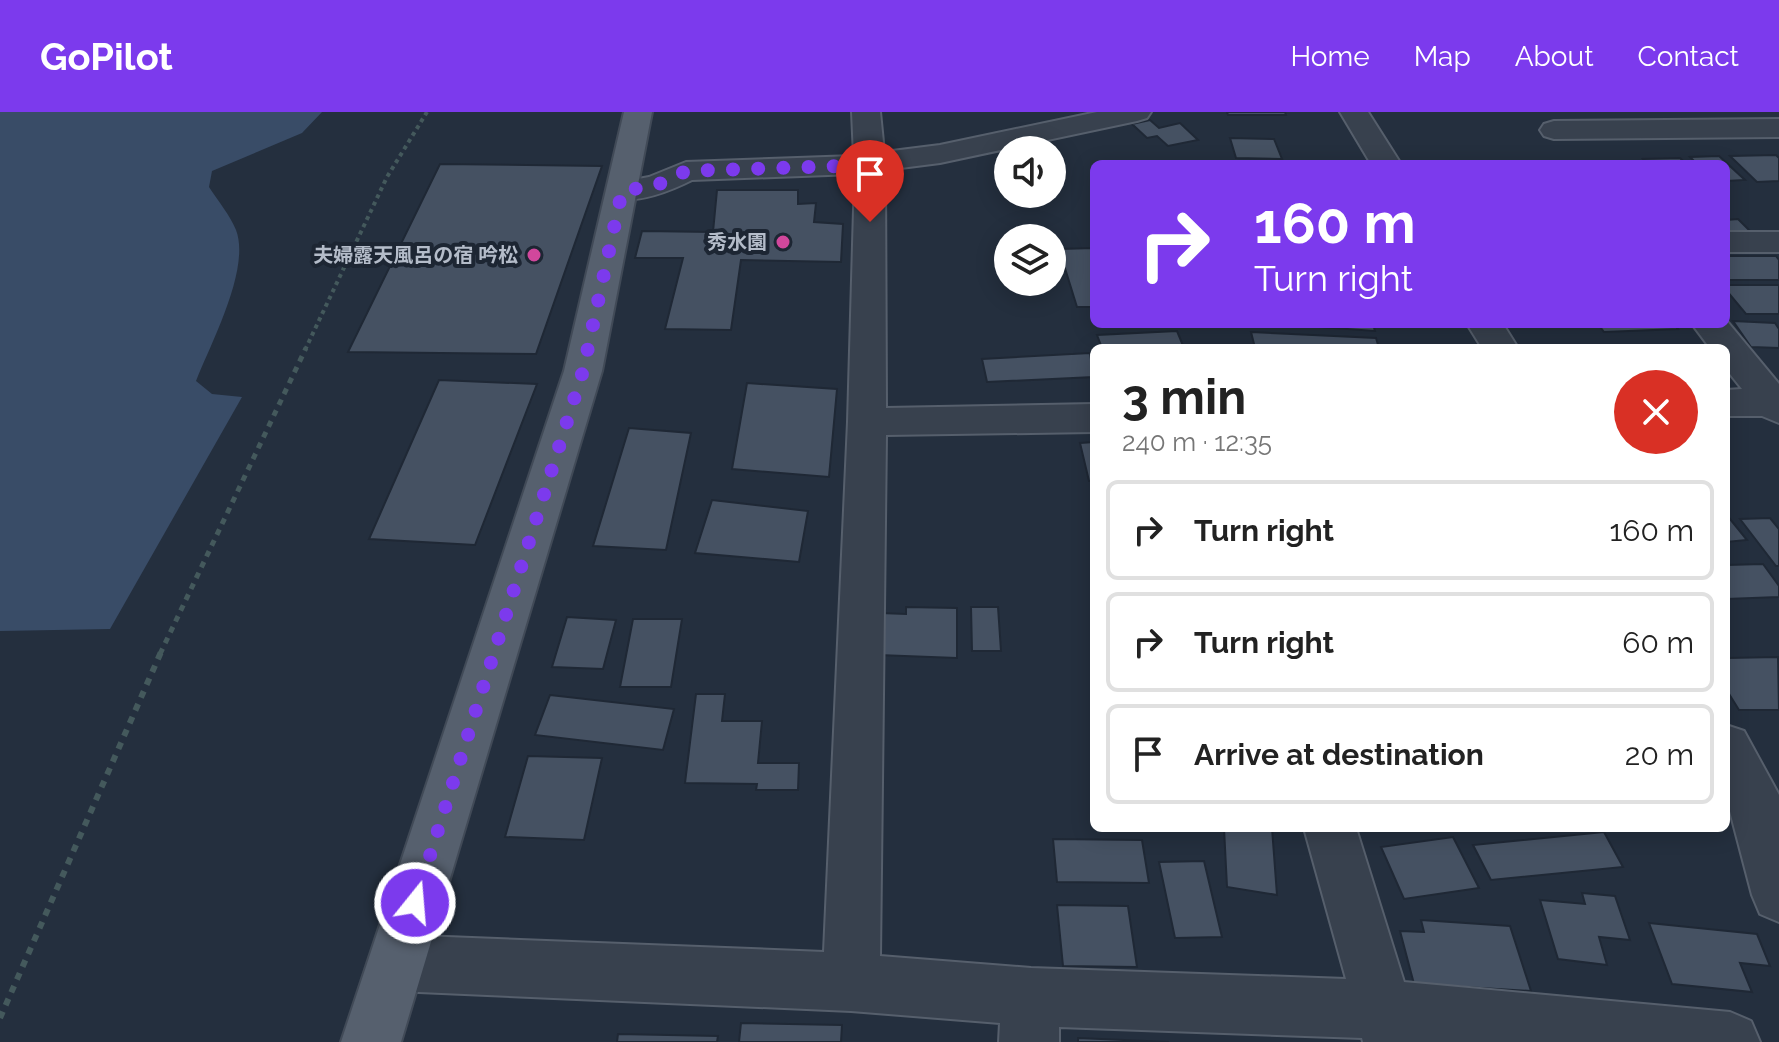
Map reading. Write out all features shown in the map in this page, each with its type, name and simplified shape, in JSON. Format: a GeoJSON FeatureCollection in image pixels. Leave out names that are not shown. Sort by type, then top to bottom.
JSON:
{"type":"FeatureCollection","features":[{"type":"Feature","properties":{"kind":"main road"},"geometry":{"type":"LineString","coordinates":[[371,1042],[583,371],[638,112]]}},
{"type":"Feature","properties":{"kind":"street"},"geometry":{"type":"LineString","coordinates":[[851,982],[867,422],[870,165],[866,112]]}},
{"type":"Feature","properties":{"kind":"street"},"geometry":{"type":"LineString","coordinates":[[622,191],[657,185],[686,171],[870,165],[940,154],[1137,112]]}},
{"type":"Feature","properties":{"kind":"street"},"geometry":{"type":"LineString","coordinates":[[1354,112],[1384,160]]}},
{"type":"Feature","properties":{"kind":"street"},"geometry":{"type":"LineString","coordinates":[[1546,121],[1779,128]]}},
{"type":"Feature","properties":{"kind":"street"},"geometry":{"type":"LineString","coordinates":[[1546,121],[1572,153]]}},
{"type":"Feature","properties":{"kind":"street"},"geometry":{"type":"LineString","coordinates":[[1730,242],[1779,242]]}},
{"type":"Feature","properties":{"kind":"street"},"geometry":{"type":"LineString","coordinates":[[1713,328],[1727,344]]}},
{"type":"Feature","properties":{"kind":"street"},"geometry":{"type":"LineString","coordinates":[[1730,348],[1777,405]]}},
{"type":"Feature","properties":{"kind":"street"},"geometry":{"type":"LineString","coordinates":[[1730,403],[1777,405]]}},
{"type":"Feature","properties":{"kind":"street"},"geometry":{"type":"LineString","coordinates":[[867,422],[1090,418]]}},
{"type":"Feature","properties":{"kind":"street"},"geometry":{"type":"LineString","coordinates":[[1730,754],[1755,799],[1779,895]]}},
{"type":"Feature","properties":{"kind":"street"},"geometry":{"type":"LineString","coordinates":[[1331,832],[1387,1025]]}},
{"type":"Feature","properties":{"kind":"street"},"geometry":{"type":"LineString","coordinates":[[396,963],[851,982],[1030,1019],[1387,1025],[1730,1042]]}},
{"type":"Feature","properties":{"kind":"path"},"geometry":{"type":"LineString","coordinates":[[0,1018],[136,705],[387,177],[427,112]]}},
{"type":"Feature","properties":{"kind":"water"},"geometry":{"type":"Polygon","coordinates":[[[0,112],[322,112],[302,133],[212,171],[209,187],[236,230],[238,265],[227,307],[196,381],[212,394],[242,397],[110,629],[0,631],[0,112]]]}},
{"type":"Feature","properties":{"kind":"building"},"geometry":{"type":"Polygon","coordinates":[[[1227,112],[1285,112],[1286,115],[1228,115],[1227,112]]]}},
{"type":"Feature","properties":{"kind":"building"},"geometry":{"type":"Polygon","coordinates":[[[1150,120],[1159,128],[1180,123],[1198,140],[1168,146],[1157,136],[1147,138],[1132,124],[1150,120]]]}},
{"type":"Feature","properties":{"kind":"building"},"geometry":{"type":"Polygon","coordinates":[[[1230,138],[1274,139],[1282,159],[1236,158],[1230,138]]]}},
{"type":"Feature","properties":{"kind":"building"},"geometry":{"type":"Polygon","coordinates":[[[1776,155],[1779,158],[1779,181],[1757,182],[1730,156],[1776,155]]]}},
{"type":"Feature","properties":{"kind":"building"},"geometry":{"type":"Polygon","coordinates":[[[1719,156],[1723,160],[1693,160],[1690,157],[1719,156]]]}},
{"type":"Feature","properties":{"kind":"building"},"geometry":{"type":"Polygon","coordinates":[[[1680,158],[1682,160],[1644,160],[1680,158]]]}},
{"type":"Feature","properties":{"kind":"building","name":"夫婦露天風呂の宿 吟松"},"geometry":{"type":"Polygon","coordinates":[[[440,164],[602,166],[536,354],[348,352],[440,164]]]}},
{"type":"Feature","properties":{"kind":"building"},"geometry":{"type":"Polygon","coordinates":[[[1730,166],[1745,180],[1730,181],[1730,166]]]}},
{"type":"Feature","properties":{"kind":"building"},"geometry":{"type":"Polygon","coordinates":[[[717,190],[798,190],[798,204],[816,203],[814,222],[843,224],[841,262],[741,260],[731,330],[665,329],[683,258],[635,258],[642,231],[713,232],[717,190]]]}},
{"type":"Feature","properties":{"kind":"building"},"geometry":{"type":"Polygon","coordinates":[[[1738,219],[1754,235],[1730,236],[1730,220],[1738,219]]]}},
{"type":"Feature","properties":{"kind":"building"},"geometry":{"type":"Polygon","coordinates":[[[1090,248],[1090,307],[1077,307],[1066,272],[1066,249],[1090,248]]]}},
{"type":"Feature","properties":{"kind":"building"},"geometry":{"type":"Polygon","coordinates":[[[1730,256],[1776,256],[1779,260],[1779,280],[1730,280],[1730,256]]]}},
{"type":"Feature","properties":{"kind":"building"},"geometry":{"type":"Polygon","coordinates":[[[1730,285],[1779,285],[1779,314],[1746,314],[1730,295],[1730,285]]]}},
{"type":"Feature","properties":{"kind":"building"},"geometry":{"type":"Polygon","coordinates":[[[1733,321],[1775,323],[1779,329],[1779,348],[1751,347],[1733,321]]]}},
{"type":"Feature","properties":{"kind":"building"},"geometry":{"type":"Polygon","coordinates":[[[1333,328],[1374,328],[1375,331],[1333,328]]]}},
{"type":"Feature","properties":{"kind":"building"},"geometry":{"type":"Polygon","coordinates":[[[1601,328],[1678,329],[1604,332],[1601,328]]]}},
{"type":"Feature","properties":{"kind":"building"},"geometry":{"type":"Polygon","coordinates":[[[1177,331],[1182,344],[1100,344],[1097,335],[1177,331]]]}},
{"type":"Feature","properties":{"kind":"building"},"geometry":{"type":"Polygon","coordinates":[[[1251,332],[1376,338],[1378,344],[1254,344],[1251,332]]]}},
{"type":"Feature","properties":{"kind":"building"},"geometry":{"type":"Polygon","coordinates":[[[1090,353],[1090,377],[987,382],[982,359],[1090,353]]]}},
{"type":"Feature","properties":{"kind":"building"},"geometry":{"type":"Polygon","coordinates":[[[439,380],[537,384],[475,545],[369,539],[439,380]]]}},
{"type":"Feature","properties":{"kind":"building"},"geometry":{"type":"Polygon","coordinates":[[[747,383],[837,389],[829,477],[732,469],[747,383]]]}},
{"type":"Feature","properties":{"kind":"building"},"geometry":{"type":"Polygon","coordinates":[[[629,428],[691,433],[666,550],[593,546],[629,428]]]}},
{"type":"Feature","properties":{"kind":"building"},"geometry":{"type":"Polygon","coordinates":[[[1090,442],[1090,481],[1089,481],[1080,443],[1090,442]]]}},
{"type":"Feature","properties":{"kind":"building"},"geometry":{"type":"Polygon","coordinates":[[[712,500],[808,511],[799,562],[695,553],[712,500]]]}},
{"type":"Feature","properties":{"kind":"building"},"geometry":{"type":"Polygon","coordinates":[[[1770,518],[1779,529],[1779,566],[1740,519],[1770,518]]]}},
{"type":"Feature","properties":{"kind":"building"},"geometry":{"type":"Polygon","coordinates":[[[1730,519],[1747,540],[1730,542],[1730,519]]]}},
{"type":"Feature","properties":{"kind":"building"},"geometry":{"type":"Polygon","coordinates":[[[1763,564],[1779,586],[1779,597],[1730,599],[1730,565],[1763,564]]]}},
{"type":"Feature","properties":{"kind":"building"},"geometry":{"type":"Polygon","coordinates":[[[906,607],[957,608],[957,658],[878,655],[880,613],[906,614],[906,607]]]}},
{"type":"Feature","properties":{"kind":"building"},"geometry":{"type":"Polygon","coordinates":[[[971,607],[998,607],[1001,651],[972,651],[971,607]]]}},
{"type":"Feature","properties":{"kind":"building"},"geometry":{"type":"Polygon","coordinates":[[[567,617],[616,620],[603,669],[552,667],[567,617]]]}},
{"type":"Feature","properties":{"kind":"building"},"geometry":{"type":"Polygon","coordinates":[[[633,619],[682,619],[671,687],[620,687],[633,619]]]}},
{"type":"Feature","properties":{"kind":"building"},"geometry":{"type":"Polygon","coordinates":[[[1778,657],[1779,710],[1739,710],[1730,695],[1730,658],[1778,657]]]}},
{"type":"Feature","properties":{"kind":"building"},"geometry":{"type":"Polygon","coordinates":[[[696,694],[725,694],[722,721],[762,721],[758,763],[799,763],[798,790],[756,790],[757,784],[685,783],[696,694]]]}},
{"type":"Feature","properties":{"kind":"building"},"geometry":{"type":"Polygon","coordinates":[[[550,695],[674,709],[663,750],[535,735],[550,695]]]}},
{"type":"Feature","properties":{"kind":"building"},"geometry":{"type":"Polygon","coordinates":[[[528,756],[602,758],[584,840],[505,837],[528,756]]]}},
{"type":"Feature","properties":{"kind":"building"},"geometry":{"type":"Polygon","coordinates":[[[1224,832],[1272,832],[1277,895],[1227,887],[1224,832]]]}},
{"type":"Feature","properties":{"kind":"building"},"geometry":{"type":"Polygon","coordinates":[[[1604,832],[1623,867],[1491,880],[1473,845],[1604,832]]]}},
{"type":"Feature","properties":{"kind":"building"},"geometry":{"type":"Polygon","coordinates":[[[1453,837],[1479,888],[1404,899],[1381,847],[1453,837]]]}},
{"type":"Feature","properties":{"kind":"building"},"geometry":{"type":"Polygon","coordinates":[[[1053,839],[1142,840],[1149,883],[1057,882],[1053,839]]]}},
{"type":"Feature","properties":{"kind":"building"},"geometry":{"type":"Polygon","coordinates":[[[1204,861],[1222,937],[1175,938],[1159,862],[1204,861]]]}},
{"type":"Feature","properties":{"kind":"building"},"geometry":{"type":"Polygon","coordinates":[[[1582,893],[1615,896],[1630,940],[1599,937],[1607,965],[1558,959],[1540,900],[1585,904],[1582,893]]]}},
{"type":"Feature","properties":{"kind":"building"},"geometry":{"type":"Polygon","coordinates":[[[1057,905],[1128,906],[1137,967],[1063,966],[1057,905]]]}},
{"type":"Feature","properties":{"kind":"building"},"geometry":{"type":"Polygon","coordinates":[[[1421,920],[1510,926],[1531,991],[1414,984],[1400,931],[1424,932],[1421,920]]]}},
{"type":"Feature","properties":{"kind":"building"},"geometry":{"type":"Polygon","coordinates":[[[1649,923],[1757,934],[1770,966],[1740,963],[1752,992],[1672,984],[1649,923]]]}},
{"type":"Feature","properties":{"kind":"building"},"geometry":{"type":"Polygon","coordinates":[[[741,1023],[842,1025],[841,1042],[739,1042],[741,1023]]]}},
{"type":"Feature","properties":{"kind":"building"},"geometry":{"type":"Polygon","coordinates":[[[618,1034],[718,1036],[717,1042],[617,1042],[618,1034]]]}},
{"type":"Feature","properties":{"kind":"building"},"geometry":{"type":"Polygon","coordinates":[[[1078,1038],[1169,1042],[1078,1042],[1078,1038]]]}},
{"type":"Feature","properties":{"kind":"place","name":"秀水園"},"geometry":{"type":"Point","coordinates":[783,242]}},
{"type":"Feature","properties":{"kind":"place","name":"夫婦露天風呂の宿 吟松"},"geometry":{"type":"Point","coordinates":[534,255]}},
{"type":"Feature","properties":{"kind":"route"},"geometry":{"type":"LineString","coordinates":[[415,903],[583,371],[622,191],[657,185],[686,171],[870,165],[870,222]]}}]}
